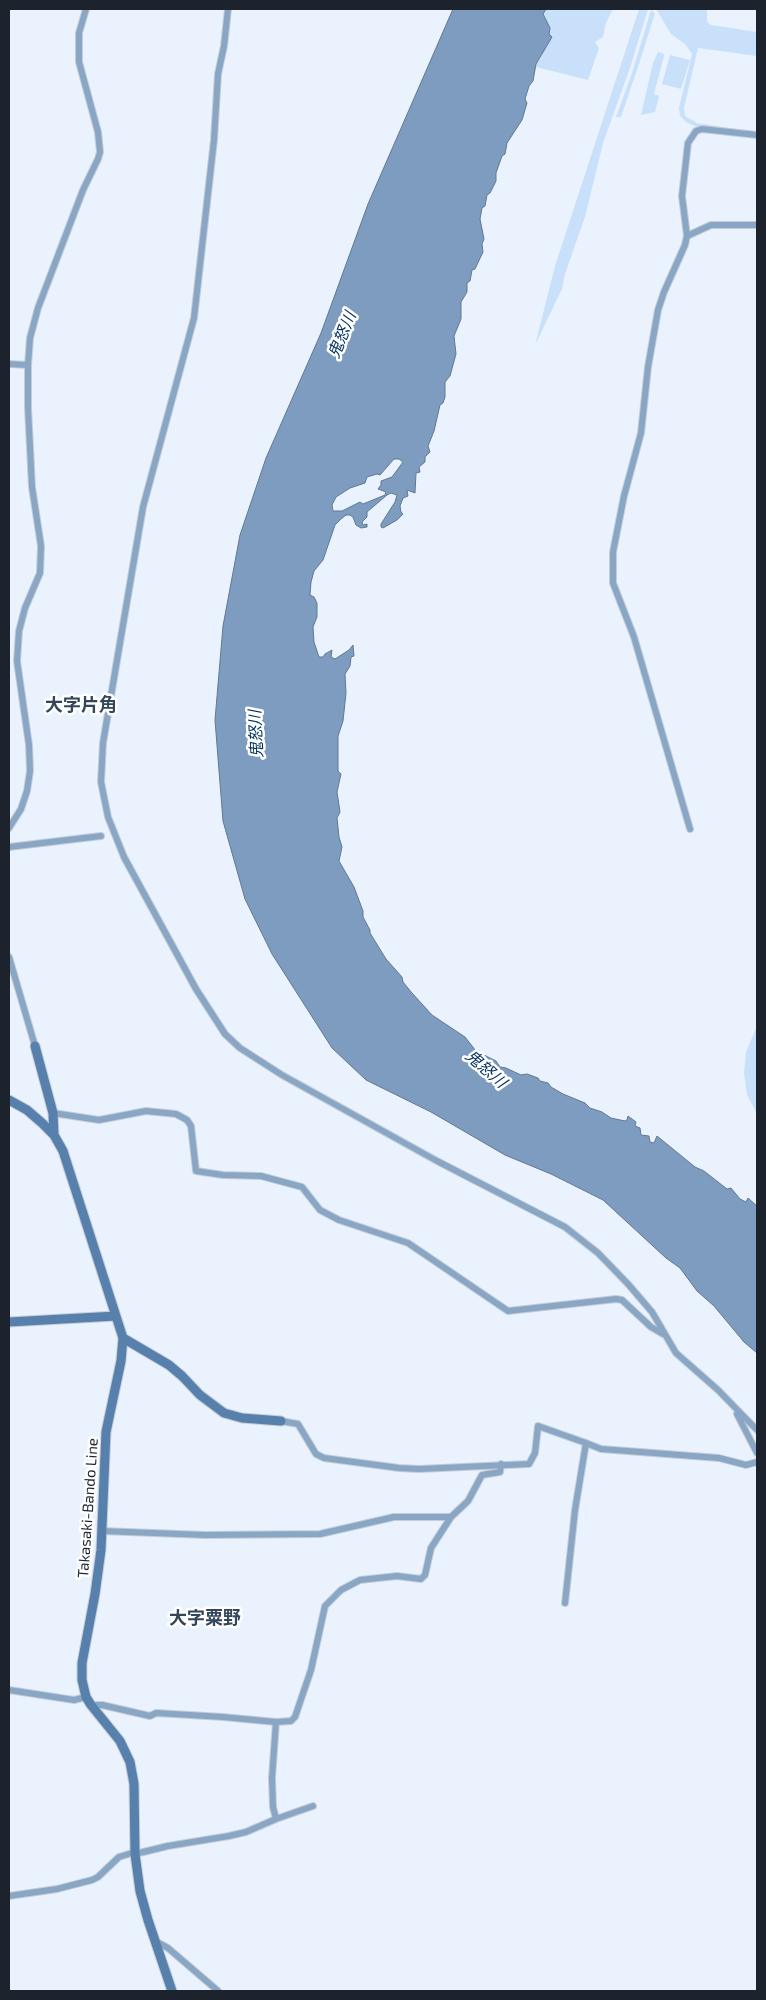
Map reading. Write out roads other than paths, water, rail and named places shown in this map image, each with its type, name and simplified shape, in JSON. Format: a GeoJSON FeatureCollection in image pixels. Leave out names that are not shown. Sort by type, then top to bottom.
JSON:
{"type":"FeatureCollection","features":[{"type":"Feature","properties":{"kind":"main road"},"geometry":{"type":"LineString","coordinates":[[35,1046],[53,1113],[54,1136]]}},
{"type":"Feature","properties":{"kind":"main road","name":"Takasaki-Bando Line"},"geometry":{"type":"LineString","coordinates":[[9,1100],[38,1118],[54,1136],[67,1160],[123,1338],[121,1362],[106,1432],[102,1531],[95,1594],[82,1663],[82,1680],[89,1701],[120,1741],[130,1762],[134,1784],[136,1853],[140,1891],[172,1991]]}},
{"type":"Feature","properties":{"kind":"main road"},"geometry":{"type":"LineString","coordinates":[[9,1322],[116,1316]]}},
{"type":"Feature","properties":{"kind":"main road"},"geometry":{"type":"LineString","coordinates":[[123,1338],[169,1365],[200,1395],[224,1413],[242,1418],[281,1421]]}},
{"type":"Feature","properties":{"kind":"street"},"geometry":{"type":"LineString","coordinates":[[9,828],[21,809],[27,791],[30,771],[29,745],[17,661],[18,630],[40,572],[41,546],[32,487],[28,365],[30,338],[38,308],[83,190],[100,152],[98,132],[79,62],[79,33],[86,9]]}},
{"type":"Feature","properties":{"kind":"street"},"geometry":{"type":"LineString","coordinates":[[228,9],[224,46],[218,74],[214,140],[194,318],[143,507],[102,743],[101,782],[108,817],[124,857],[196,989],[225,1034],[240,1048],[282,1074],[436,1161],[565,1227],[598,1253],[628,1284],[652,1312],[676,1353],[718,1390],[757,1430]]}},
{"type":"Feature","properties":{"kind":"street"},"geometry":{"type":"LineString","coordinates":[[690,829],[634,636],[613,583],[613,552],[624,496],[641,433],[648,367],[658,310],[687,236],[682,196],[688,143],[696,130],[702,129],[757,135]]}},
{"type":"Feature","properties":{"kind":"street"},"geometry":{"type":"LineString","coordinates":[[687,236],[711,225],[757,225]]}},
{"type":"Feature","properties":{"kind":"street"},"geometry":{"type":"LineString","coordinates":[[9,364],[28,365]]}},
{"type":"Feature","properties":{"kind":"street"},"geometry":{"type":"LineString","coordinates":[[9,847],[101,836]]}},
{"type":"Feature","properties":{"kind":"street"},"geometry":{"type":"LineString","coordinates":[[9,957],[35,1046]]}},
{"type":"Feature","properties":{"kind":"street"},"geometry":{"type":"LineString","coordinates":[[53,1113],[99,1120],[146,1111],[176,1114],[187,1120],[191,1126],[196,1171],[223,1175],[262,1176],[302,1187],[320,1210],[338,1220],[408,1242],[508,1311],[616,1299],[622,1300],[651,1328],[664,1334]]}},
{"type":"Feature","properties":{"kind":"street"},"geometry":{"type":"LineString","coordinates":[[733,1406],[757,1453]]}},
{"type":"Feature","properties":{"kind":"street"},"geometry":{"type":"LineString","coordinates":[[281,1421],[298,1424],[316,1454],[324,1458],[419,1469],[529,1464],[535,1453],[538,1426],[601,1449],[719,1458],[746,1465],[757,1462]]}},
{"type":"Feature","properties":{"kind":"street"},"geometry":{"type":"LineString","coordinates":[[565,1603],[575,1510],[586,1444]]}},
{"type":"Feature","properties":{"kind":"street"},"geometry":{"type":"LineString","coordinates":[[9,1690],[89,1701],[150,1716],[156,1713],[287,1722],[295,1717],[312,1670],[325,1606],[340,1590],[360,1580],[397,1576],[421,1579],[425,1575],[431,1548],[450,1517],[468,1501],[482,1476],[500,1472],[501,1464]]}},
{"type":"Feature","properties":{"kind":"street"},"geometry":{"type":"LineString","coordinates":[[102,1531],[205,1535],[320,1534],[394,1517],[450,1517]]}},
{"type":"Feature","properties":{"kind":"street"},"geometry":{"type":"LineString","coordinates":[[276,1722],[272,1785],[273,1807],[276,1819]]}},
{"type":"Feature","properties":{"kind":"street"},"geometry":{"type":"LineString","coordinates":[[9,1896],[57,1889],[92,1880],[98,1877],[119,1857],[246,1832],[313,1806]]}},
{"type":"Feature","properties":{"kind":"street"},"geometry":{"type":"LineString","coordinates":[[155,1941],[168,1948],[218,1991]]}},
{"type":"Feature","properties":{"kind":"water","name":"鬼怒川"},"geometry":{"type":"Polygon","coordinates":[[[453,9],[546,9],[543,14],[550,28],[549,34],[552,37],[536,64],[533,81],[529,86],[525,99],[527,103],[522,120],[507,143],[505,154],[502,156],[496,173],[496,181],[487,195],[485,206],[482,208],[480,219],[484,239],[482,244],[483,252],[475,269],[472,270],[470,281],[467,283],[467,292],[461,302],[461,319],[454,336],[456,354],[450,376],[445,382],[445,397],[440,405],[434,431],[428,446],[430,452],[425,457],[425,462],[419,467],[420,472],[416,473],[415,493],[407,490],[408,496],[403,498],[400,506],[403,514],[383,528],[381,524],[395,502],[397,495],[391,493],[367,512],[367,517],[362,522],[363,525],[367,524],[367,527],[361,528],[356,525],[353,517],[350,515],[346,515],[341,519],[335,525],[323,560],[314,571],[311,582],[310,595],[314,597],[317,603],[317,617],[313,627],[314,642],[319,657],[323,657],[332,650],[331,657],[335,659],[353,645],[354,656],[351,657],[350,666],[345,674],[346,693],[343,721],[338,736],[338,771],[341,774],[337,792],[340,812],[337,818],[342,847],[339,861],[354,887],[370,933],[386,959],[402,977],[403,982],[432,1015],[465,1037],[476,1051],[496,1061],[500,1067],[521,1075],[527,1074],[538,1078],[563,1094],[585,1103],[590,1108],[602,1112],[611,1118],[625,1121],[628,1116],[636,1122],[635,1126],[640,1128],[641,1135],[649,1136],[650,1142],[654,1143],[657,1136],[695,1167],[704,1171],[727,1189],[731,1188],[740,1199],[746,1202],[748,1198],[757,1206],[757,1353],[744,1342],[714,1306],[697,1291],[680,1268],[666,1258],[603,1200],[551,1174],[505,1155],[431,1112],[366,1080],[332,1048],[272,954],[245,899],[223,821],[215,720],[223,626],[240,535],[266,458],[321,333],[368,204],[453,9]],[[394,459],[380,475],[367,477],[365,483],[350,488],[336,497],[332,505],[333,511],[342,511],[360,502],[363,504],[385,495],[386,492],[378,489],[381,481],[392,477],[403,462],[399,459],[394,459]]]}},
{"type":"Feature","properties":{"kind":"district","name":"大字片角"},"geometry":{"type":"Point","coordinates":[81,705]}},
{"type":"Feature","properties":{"kind":"district","name":"大字粟野"},"geometry":{"type":"Point","coordinates":[205,1618]}}]}
